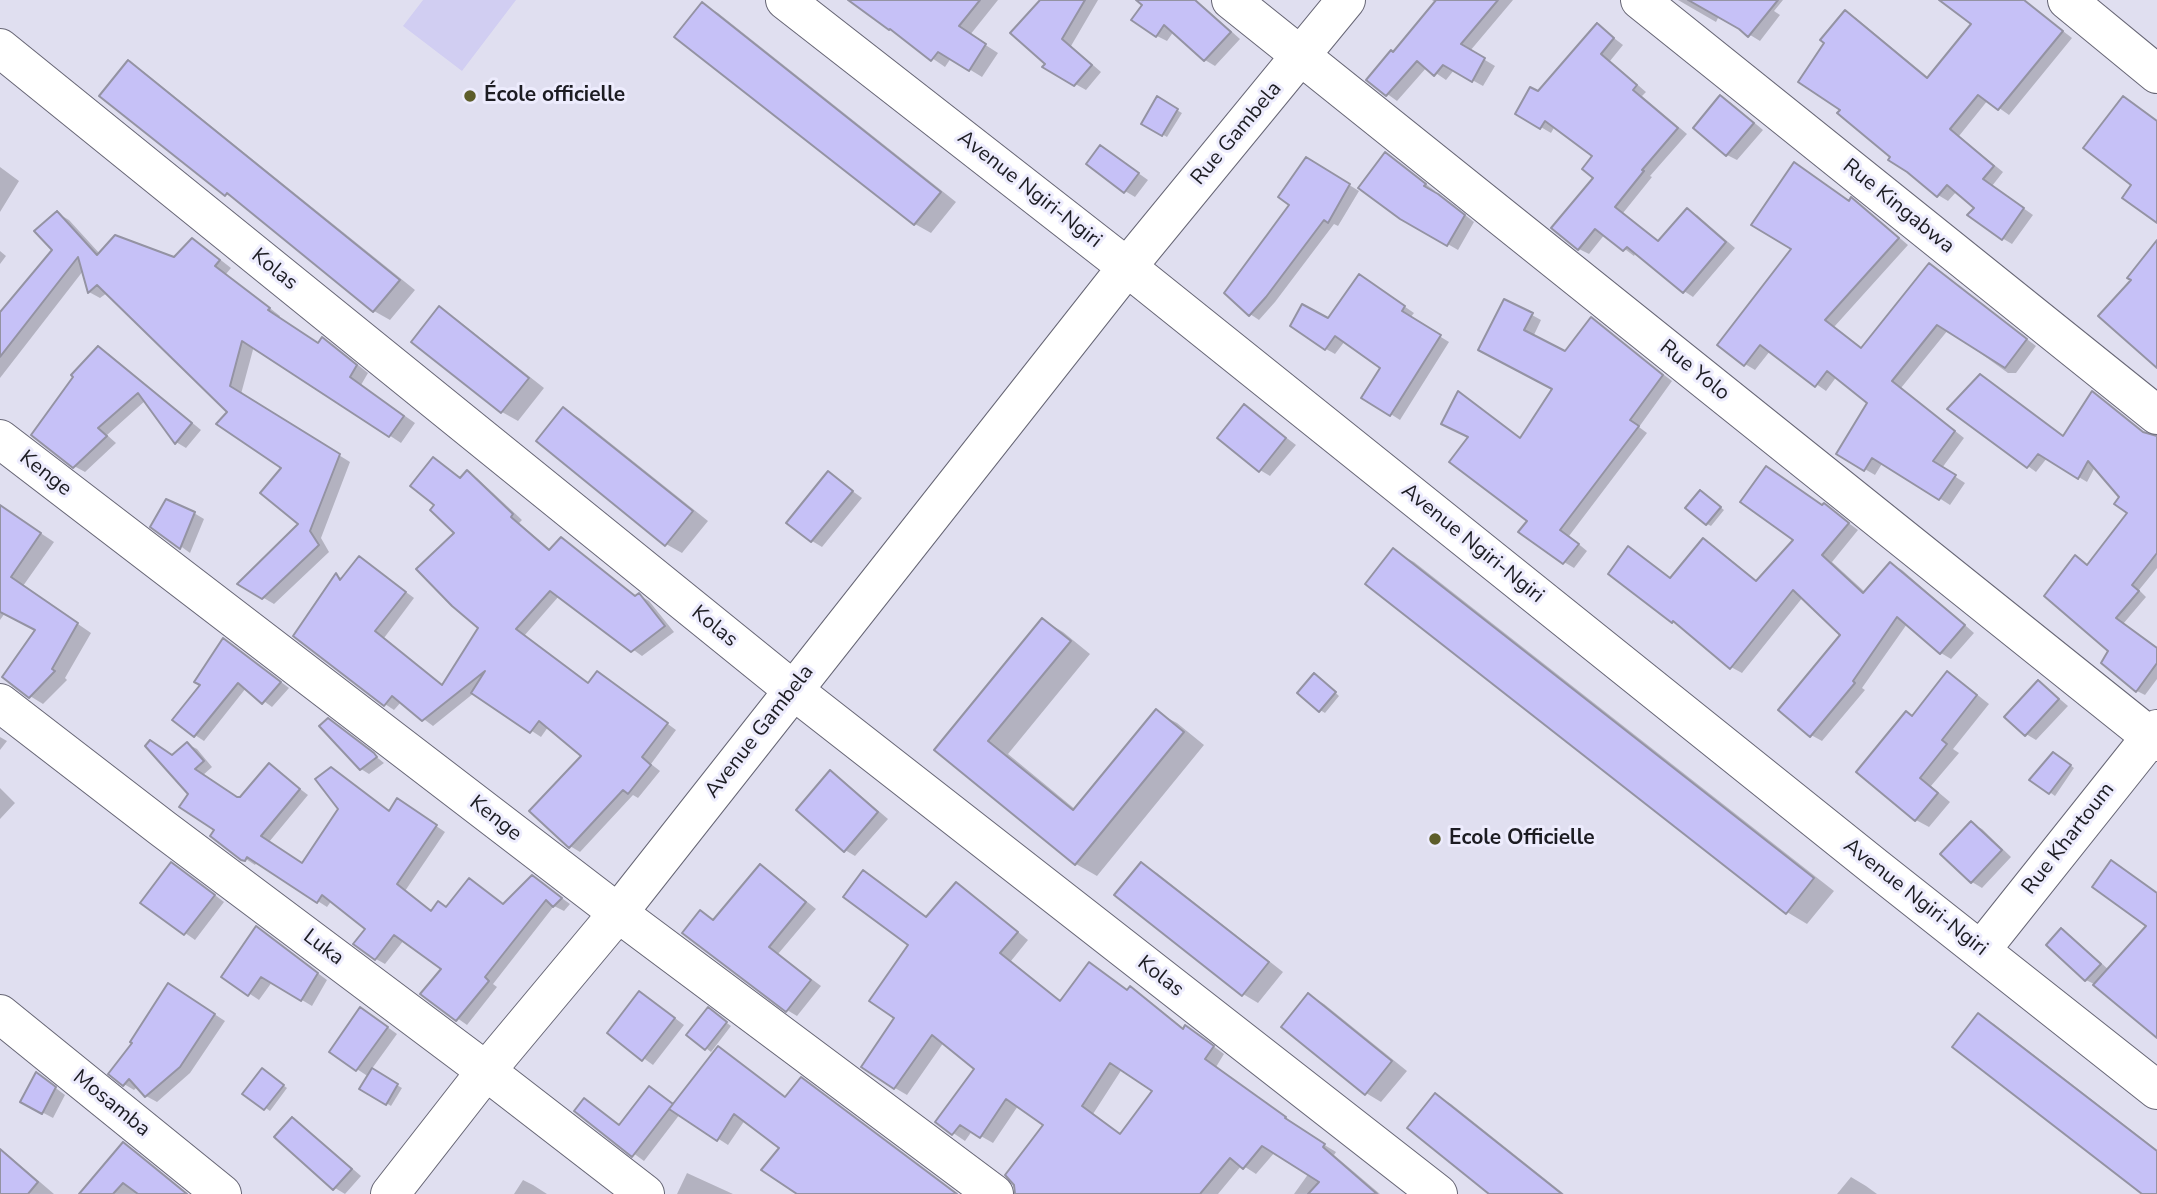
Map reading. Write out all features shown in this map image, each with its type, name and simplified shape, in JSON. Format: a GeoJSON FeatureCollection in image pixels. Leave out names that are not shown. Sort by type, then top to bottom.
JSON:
{"type":"FeatureCollection","features":[{"type":"Feature","properties":{"kind":"street","name":"Avenue Ngiri-Ngiri"},"geometry":{"type":"LineString","coordinates":[[785,0],[1127,267],[2157,1090]]}},
{"type":"Feature","properties":{"kind":"street","name":"Rue Yolo"},"geometry":{"type":"LineString","coordinates":[[1231,0],[2155,736]]}},
{"type":"Feature","properties":{"kind":"street","name":"Rue Gambela"},"geometry":{"type":"LineString","coordinates":[[1127,267],[1346,0]]}},
{"type":"Feature","properties":{"kind":"street","name":"Rue Kingabwa"},"geometry":{"type":"LineString","coordinates":[[1640,0],[2157,415]]}},
{"type":"Feature","properties":{"kind":"street"},"geometry":{"type":"LineString","coordinates":[[2067,0],[2157,74]]}},
{"type":"Feature","properties":{"kind":"street","name":"Kolas"},"geometry":{"type":"LineString","coordinates":[[0,48],[793,691],[1438,1194]]}},
{"type":"Feature","properties":{"kind":"street","name":"Avenue Gambela"},"geometry":{"type":"LineString","coordinates":[[390,1194],[486,1071],[618,913],[1127,267]]}},
{"type":"Feature","properties":{"kind":"street","name":"Kenge"},"geometry":{"type":"LineString","coordinates":[[0,439],[618,913],[994,1194]]}},
{"type":"Feature","properties":{"kind":"street","name":"Luka"},"geometry":{"type":"LineString","coordinates":[[0,703],[645,1194]]}},
{"type":"Feature","properties":{"kind":"street","name":"Rue Khartoum"},"geometry":{"type":"LineString","coordinates":[[1982,950],[2155,736]]}},
{"type":"Feature","properties":{"kind":"street","name":"Mosamba"},"geometry":{"type":"LineString","coordinates":[[0,1014],[222,1194]]}},
{"type":"Feature","properties":{"kind":"shaded area"},"geometry":{"type":"Polygon","coordinates":[[[423,0],[516,0],[462,71],[403,26],[423,0]]]}},
{"type":"Feature","properties":{"kind":"building"},"geometry":{"type":"Polygon","coordinates":[[[848,0],[980,0],[959,26],[986,44],[969,71],[938,52],[931,61],[848,0]]]}},
{"type":"Feature","properties":{"kind":"building"},"geometry":{"type":"Polygon","coordinates":[[[1040,0],[1085,0],[1062,39],[1092,65],[1074,86],[1042,67],[1045,64],[1010,33],[1040,0]]]}},
{"type":"Feature","properties":{"kind":"building"},"geometry":{"type":"Polygon","coordinates":[[[1136,0],[1195,0],[1231,32],[1204,61],[1164,25],[1156,37],[1131,20],[1142,5],[1136,0]]]}},
{"type":"Feature","properties":{"kind":"building"},"geometry":{"type":"Polygon","coordinates":[[[1436,0],[1498,0],[1461,44],[1485,58],[1472,82],[1443,65],[1434,76],[1417,61],[1386,96],[1366,80],[1436,0]]]}},
{"type":"Feature","properties":{"kind":"building"},"geometry":{"type":"Polygon","coordinates":[[[1688,0],[1778,0],[1748,37],[1688,0]]]}},
{"type":"Feature","properties":{"kind":"building"},"geometry":{"type":"Polygon","coordinates":[[[1939,0],[2024,0],[2063,31],[1998,110],[1978,95],[1950,129],[1994,166],[1983,179],[2024,208],[2002,240],[1967,215],[1974,208],[1947,185],[1937,197],[1888,160],[1890,157],[1837,113],[1840,110],[1798,82],[1824,43],[1820,40],[1845,10],[1927,78],[1971,24],[1939,0]]]}},
{"type":"Feature","properties":{"kind":"building"},"geometry":{"type":"Polygon","coordinates":[[[702,2],[941,192],[914,225],[674,37],[702,2]]]}},
{"type":"Feature","properties":{"kind":"building"},"geometry":{"type":"Polygon","coordinates":[[[1597,23],[1614,38],[1601,54],[1637,85],[1633,90],[1678,128],[1615,207],[1658,241],[1687,208],[1726,242],[1683,293],[1627,247],[1623,251],[1595,229],[1578,250],[1551,228],[1593,178],[1582,169],[1592,156],[1545,121],[1540,129],[1515,114],[1530,87],[1538,91],[1597,23]]]}},
{"type":"Feature","properties":{"kind":"building"},"geometry":{"type":"Polygon","coordinates":[[[128,60],[400,280],[373,312],[227,193],[225,196],[99,96],[128,60]]]}},
{"type":"Feature","properties":{"kind":"building"},"geometry":{"type":"Polygon","coordinates":[[[1720,95],[1754,123],[1726,156],[1693,128],[1720,95]]]}},
{"type":"Feature","properties":{"kind":"building"},"geometry":{"type":"Polygon","coordinates":[[[1157,96],[1178,109],[1162,136],[1141,124],[1157,96]]]}},
{"type":"Feature","properties":{"kind":"building"},"geometry":{"type":"Polygon","coordinates":[[[2123,96],[2157,121],[2157,223],[2122,198],[2131,185],[2083,148],[2123,96]]]}},
{"type":"Feature","properties":{"kind":"building"},"geometry":{"type":"Polygon","coordinates":[[[1100,145],[1139,173],[1124,193],[1086,164],[1100,145]]]}},
{"type":"Feature","properties":{"kind":"building"},"geometry":{"type":"Polygon","coordinates":[[[1385,152],[1426,184],[1424,186],[1465,215],[1447,246],[1400,219],[1358,188],[1385,152]]]}},
{"type":"Feature","properties":{"kind":"building"},"geometry":{"type":"Polygon","coordinates":[[[1306,157],[1350,184],[1328,223],[1324,220],[1249,316],[1224,293],[1289,205],[1278,197],[1306,157]]]}},
{"type":"Feature","properties":{"kind":"building"},"geometry":{"type":"Polygon","coordinates":[[[1794,162],[1849,201],[1851,197],[1899,238],[1825,320],[1861,348],[1929,263],[2027,339],[2005,368],[1937,325],[1892,381],[1955,431],[1933,461],[1956,475],[1939,500],[1872,458],[1864,471],[1836,454],[1867,403],[1827,371],[1815,387],[1760,345],[1744,366],[1717,345],[1791,249],[1751,225],[1794,162]]]}},
{"type":"Feature","properties":{"kind":"building"},"geometry":{"type":"Polygon","coordinates":[[[57,211],[97,255],[115,235],[174,257],[192,238],[220,260],[215,266],[270,308],[268,310],[318,343],[322,337],[357,365],[350,377],[404,416],[389,437],[242,341],[230,386],[340,454],[310,531],[319,545],[262,599],[237,584],[298,524],[260,493],[281,468],[216,424],[227,412],[97,285],[88,293],[78,257],[0,357],[0,312],[52,250],[34,231],[57,211]]]}},
{"type":"Feature","properties":{"kind":"building"},"geometry":{"type":"Polygon","coordinates":[[[2157,240],[2157,368],[2098,316],[2131,280],[2127,278],[2157,240]]]}},
{"type":"Feature","properties":{"kind":"building"},"geometry":{"type":"Polygon","coordinates":[[[1359,274],[1405,306],[1402,311],[1441,335],[1390,416],[1361,398],[1380,368],[1335,336],[1325,350],[1290,326],[1302,304],[1328,318],[1359,274]]]}},
{"type":"Feature","properties":{"kind":"building"},"geometry":{"type":"Polygon","coordinates":[[[1504,299],[1533,313],[1524,330],[1565,351],[1591,317],[1663,375],[1630,420],[1639,426],[1560,530],[1579,544],[1563,564],[1518,532],[1527,521],[1449,462],[1468,437],[1441,424],[1458,391],[1520,438],[1552,389],[1478,350],[1504,299]]]}},
{"type":"Feature","properties":{"kind":"building"},"geometry":{"type":"Polygon","coordinates":[[[439,306],[529,378],[501,413],[411,342],[439,306]]]}},
{"type":"Feature","properties":{"kind":"building"},"geometry":{"type":"Polygon","coordinates":[[[98,346],[192,423],[175,444],[138,393],[98,428],[107,436],[73,468],[31,435],[73,377],[71,375],[98,346]]]}},
{"type":"Feature","properties":{"kind":"building"},"geometry":{"type":"Polygon","coordinates":[[[1980,374],[2063,436],[2092,391],[2143,432],[2157,436],[2157,553],[2132,585],[2139,591],[2116,618],[2157,648],[2157,663],[2136,692],[2101,663],[2108,651],[2044,596],[2075,555],[2087,565],[2127,513],[2114,504],[2119,497],[2088,461],[2078,479],[2038,454],[2027,468],[1947,409],[1980,374]]]}},
{"type":"Feature","properties":{"kind":"building"},"geometry":{"type":"Polygon","coordinates":[[[1244,404],[1286,438],[1259,472],[1217,438],[1244,404]]]}},
{"type":"Feature","properties":{"kind":"building"},"geometry":{"type":"Polygon","coordinates":[[[563,407],[693,511],[665,546],[536,441],[563,407]]]}},
{"type":"Feature","properties":{"kind":"building"},"geometry":{"type":"Polygon","coordinates":[[[433,457],[460,478],[467,470],[513,514],[511,517],[549,550],[561,537],[635,596],[639,593],[665,626],[631,652],[550,591],[516,629],[588,683],[597,671],[668,723],[642,757],[651,765],[628,794],[623,790],[569,848],[529,811],[581,756],[539,721],[530,733],[471,693],[485,671],[422,721],[392,696],[384,706],[293,636],[336,573],[340,580],[359,556],[406,592],[375,631],[442,685],[478,628],[416,569],[454,533],[430,510],[434,505],[410,486],[433,457]]]}},
{"type":"Feature","properties":{"kind":"building"},"geometry":{"type":"Polygon","coordinates":[[[1766,466],[1822,505],[1824,503],[1849,523],[1822,555],[1863,593],[1890,562],[1965,625],[1940,654],[1897,617],[1853,681],[1855,683],[1810,737],[1778,710],[1840,635],[1793,590],[1730,669],[1673,621],[1672,623],[1608,574],[1628,546],[1670,578],[1703,538],[1756,581],[1793,540],[1740,502],[1766,466]]]}},
{"type":"Feature","properties":{"kind":"building"},"geometry":{"type":"Polygon","coordinates":[[[828,471],[853,491],[811,542],[786,523],[828,471]]]}},
{"type":"Feature","properties":{"kind":"building"},"geometry":{"type":"Polygon","coordinates":[[[1700,490],[1721,507],[1706,525],[1685,508],[1700,490]]]}},
{"type":"Feature","properties":{"kind":"building"},"geometry":{"type":"Polygon","coordinates":[[[166,499],[195,512],[180,549],[150,527],[166,499]]]}},
{"type":"Feature","properties":{"kind":"building"},"geometry":{"type":"Polygon","coordinates":[[[0,505],[41,533],[11,577],[78,623],[52,669],[55,671],[29,698],[2,677],[35,630],[0,612],[0,505]]]}},
{"type":"Feature","properties":{"kind":"building"},"geometry":{"type":"Polygon","coordinates":[[[1393,548],[1814,878],[1786,914],[1365,584],[1393,548]]]}},
{"type":"Feature","properties":{"kind":"building"},"geometry":{"type":"Polygon","coordinates":[[[1042,618],[1071,641],[988,741],[1073,810],[1156,709],[1184,732],[1075,865],[934,750],[1042,618]]]}},
{"type":"Feature","properties":{"kind":"building"},"geometry":{"type":"Polygon","coordinates":[[[223,638],[281,682],[262,704],[238,683],[194,737],[172,720],[200,685],[194,682],[223,638]]]}},
{"type":"Feature","properties":{"kind":"building"},"geometry":{"type":"Polygon","coordinates":[[[1947,671],[1977,695],[1942,740],[1947,744],[1920,778],[1938,793],[1915,821],[1856,772],[1906,711],[1912,716],[1947,671]]]}},
{"type":"Feature","properties":{"kind":"building"},"geometry":{"type":"Polygon","coordinates":[[[1314,673],[1336,692],[1319,712],[1297,693],[1314,673]]]}},
{"type":"Feature","properties":{"kind":"building"},"geometry":{"type":"Polygon","coordinates":[[[2038,680],[2059,699],[2025,736],[2004,717],[2038,680]]]}},
{"type":"Feature","properties":{"kind":"building"},"geometry":{"type":"Polygon","coordinates":[[[328,718],[377,757],[360,770],[319,726],[328,718]]]}},
{"type":"Feature","properties":{"kind":"building"},"geometry":{"type":"Polygon","coordinates":[[[150,740],[172,755],[187,742],[204,761],[195,769],[237,797],[240,797],[269,763],[300,789],[261,836],[302,863],[338,809],[315,779],[331,767],[389,811],[397,798],[437,825],[397,884],[431,911],[438,901],[446,907],[469,878],[503,904],[532,875],[562,898],[553,907],[546,900],[485,977],[489,981],[456,1021],[420,994],[441,969],[394,935],[375,960],[353,944],[365,929],[322,895],[317,903],[247,857],[245,861],[241,860],[210,836],[214,830],[179,807],[188,794],[145,746],[150,740]]]}},
{"type":"Feature","properties":{"kind":"building"},"geometry":{"type":"Polygon","coordinates":[[[2053,752],[2071,765],[2049,794],[2029,780],[2053,752]]]}},
{"type":"Feature","properties":{"kind":"building"},"geometry":{"type":"Polygon","coordinates":[[[830,770],[878,812],[844,852],[796,810],[830,770]]]}},
{"type":"Feature","properties":{"kind":"building"},"geometry":{"type":"Polygon","coordinates":[[[1971,821],[2002,850],[1971,883],[1940,854],[1971,821]]]}},
{"type":"Feature","properties":{"kind":"building"},"geometry":{"type":"Polygon","coordinates":[[[2111,860],[2157,893],[2157,1038],[2093,985],[2146,926],[2092,887],[2111,860]]]}},
{"type":"Feature","properties":{"kind":"building"},"geometry":{"type":"Polygon","coordinates":[[[171,862],[215,895],[184,935],[140,903],[171,862]]]}},
{"type":"Feature","properties":{"kind":"building"},"geometry":{"type":"Polygon","coordinates":[[[1141,862],[1269,962],[1242,996],[1114,895],[1141,862]]]}},
{"type":"Feature","properties":{"kind":"building"},"geometry":{"type":"Polygon","coordinates":[[[760,864],[806,902],[769,947],[811,980],[786,1012],[682,933],[700,910],[713,920],[760,864]]]}},
{"type":"Feature","properties":{"kind":"building"},"geometry":{"type":"Polygon","coordinates":[[[863,870],[926,917],[956,882],[1018,932],[1000,953],[1060,1001],[1089,962],[1127,990],[1130,986],[1183,1029],[1185,1025],[1214,1046],[1205,1059],[1325,1144],[1323,1147],[1377,1194],[1308,1194],[1319,1182],[1262,1146],[1243,1169],[1230,1158],[1200,1194],[1015,1194],[1014,1185],[1005,1175],[1043,1125],[1006,1099],[980,1138],[960,1125],[952,1135],[935,1122],[974,1069],[932,1035],[894,1089],[861,1067],[894,1018],[869,1001],[908,945],[843,897],[863,870]],[[1110,1063],[1082,1106],[1120,1134],[1152,1091],[1110,1063]]]}},
{"type":"Feature","properties":{"kind":"building"},"geometry":{"type":"Polygon","coordinates":[[[256,926],[318,973],[301,1001],[261,977],[248,996],[221,977],[256,926]]]}},
{"type":"Feature","properties":{"kind":"building"},"geometry":{"type":"Polygon","coordinates":[[[2061,928],[2101,964],[2085,981],[2046,945],[2061,928]]]}},
{"type":"Feature","properties":{"kind":"building"},"geometry":{"type":"Polygon","coordinates":[[[168,983],[215,1014],[180,1067],[145,1097],[129,1079],[123,1086],[108,1074],[132,1043],[130,1042],[168,983]]]}},
{"type":"Feature","properties":{"kind":"building"},"geometry":{"type":"Polygon","coordinates":[[[639,991],[675,1018],[642,1061],[607,1033],[639,991]]]}},
{"type":"Feature","properties":{"kind":"building"},"geometry":{"type":"Polygon","coordinates":[[[1308,993],[1392,1061],[1365,1095],[1281,1027],[1308,993]]]}},
{"type":"Feature","properties":{"kind":"building"},"geometry":{"type":"Polygon","coordinates":[[[360,1007],[388,1027],[356,1071],[329,1052],[360,1007]]]}},
{"type":"Feature","properties":{"kind":"building"},"geometry":{"type":"Polygon","coordinates":[[[708,1007],[727,1022],[705,1050],[686,1035],[708,1007]]]}},
{"type":"Feature","properties":{"kind":"building"},"geometry":{"type":"Polygon","coordinates":[[[1978,1013],[2157,1151],[2157,1194],[2142,1194],[1952,1047],[1978,1013]]]}},
{"type":"Feature","properties":{"kind":"building"},"geometry":{"type":"Polygon","coordinates":[[[718,1046],[785,1097],[801,1077],[957,1194],[797,1194],[761,1170],[779,1148],[734,1114],[717,1141],[669,1109],[718,1046]]]}},
{"type":"Feature","properties":{"kind":"building"},"geometry":{"type":"Polygon","coordinates":[[[262,1068],[284,1085],[264,1110],[242,1094],[262,1068]]]}},
{"type":"Feature","properties":{"kind":"building"},"geometry":{"type":"Polygon","coordinates":[[[372,1068],[398,1084],[386,1105],[359,1089],[372,1068]]]}},
{"type":"Feature","properties":{"kind":"building"},"geometry":{"type":"Polygon","coordinates":[[[36,1072],[56,1087],[42,1114],[20,1102],[36,1072]]]}},
{"type":"Feature","properties":{"kind":"building"},"geometry":{"type":"Polygon","coordinates":[[[649,1086],[673,1104],[632,1157],[574,1111],[584,1098],[619,1125],[649,1086]]]}},
{"type":"Feature","properties":{"kind":"building"},"geometry":{"type":"Polygon","coordinates":[[[1435,1093],[1562,1194],[1489,1194],[1407,1128],[1435,1093]]]}},
{"type":"Feature","properties":{"kind":"building"},"geometry":{"type":"Polygon","coordinates":[[[292,1117],[352,1169],[333,1190],[274,1137],[292,1117]]]}},
{"type":"Feature","properties":{"kind":"building"},"geometry":{"type":"Polygon","coordinates":[[[123,1142],[187,1194],[138,1194],[123,1183],[113,1194],[79,1194],[123,1142]]]}},
{"type":"Feature","properties":{"kind":"building"},"geometry":{"type":"Polygon","coordinates":[[[0,1149],[38,1182],[28,1194],[0,1194],[0,1149]]]}},
{"type":"Feature","properties":{"kind":"place","name":"École officielle"},"geometry":{"type":"Point","coordinates":[470,96]}},
{"type":"Feature","properties":{"kind":"place","name":"Ecole Officielle"},"geometry":{"type":"Point","coordinates":[1435,839]}}]}
